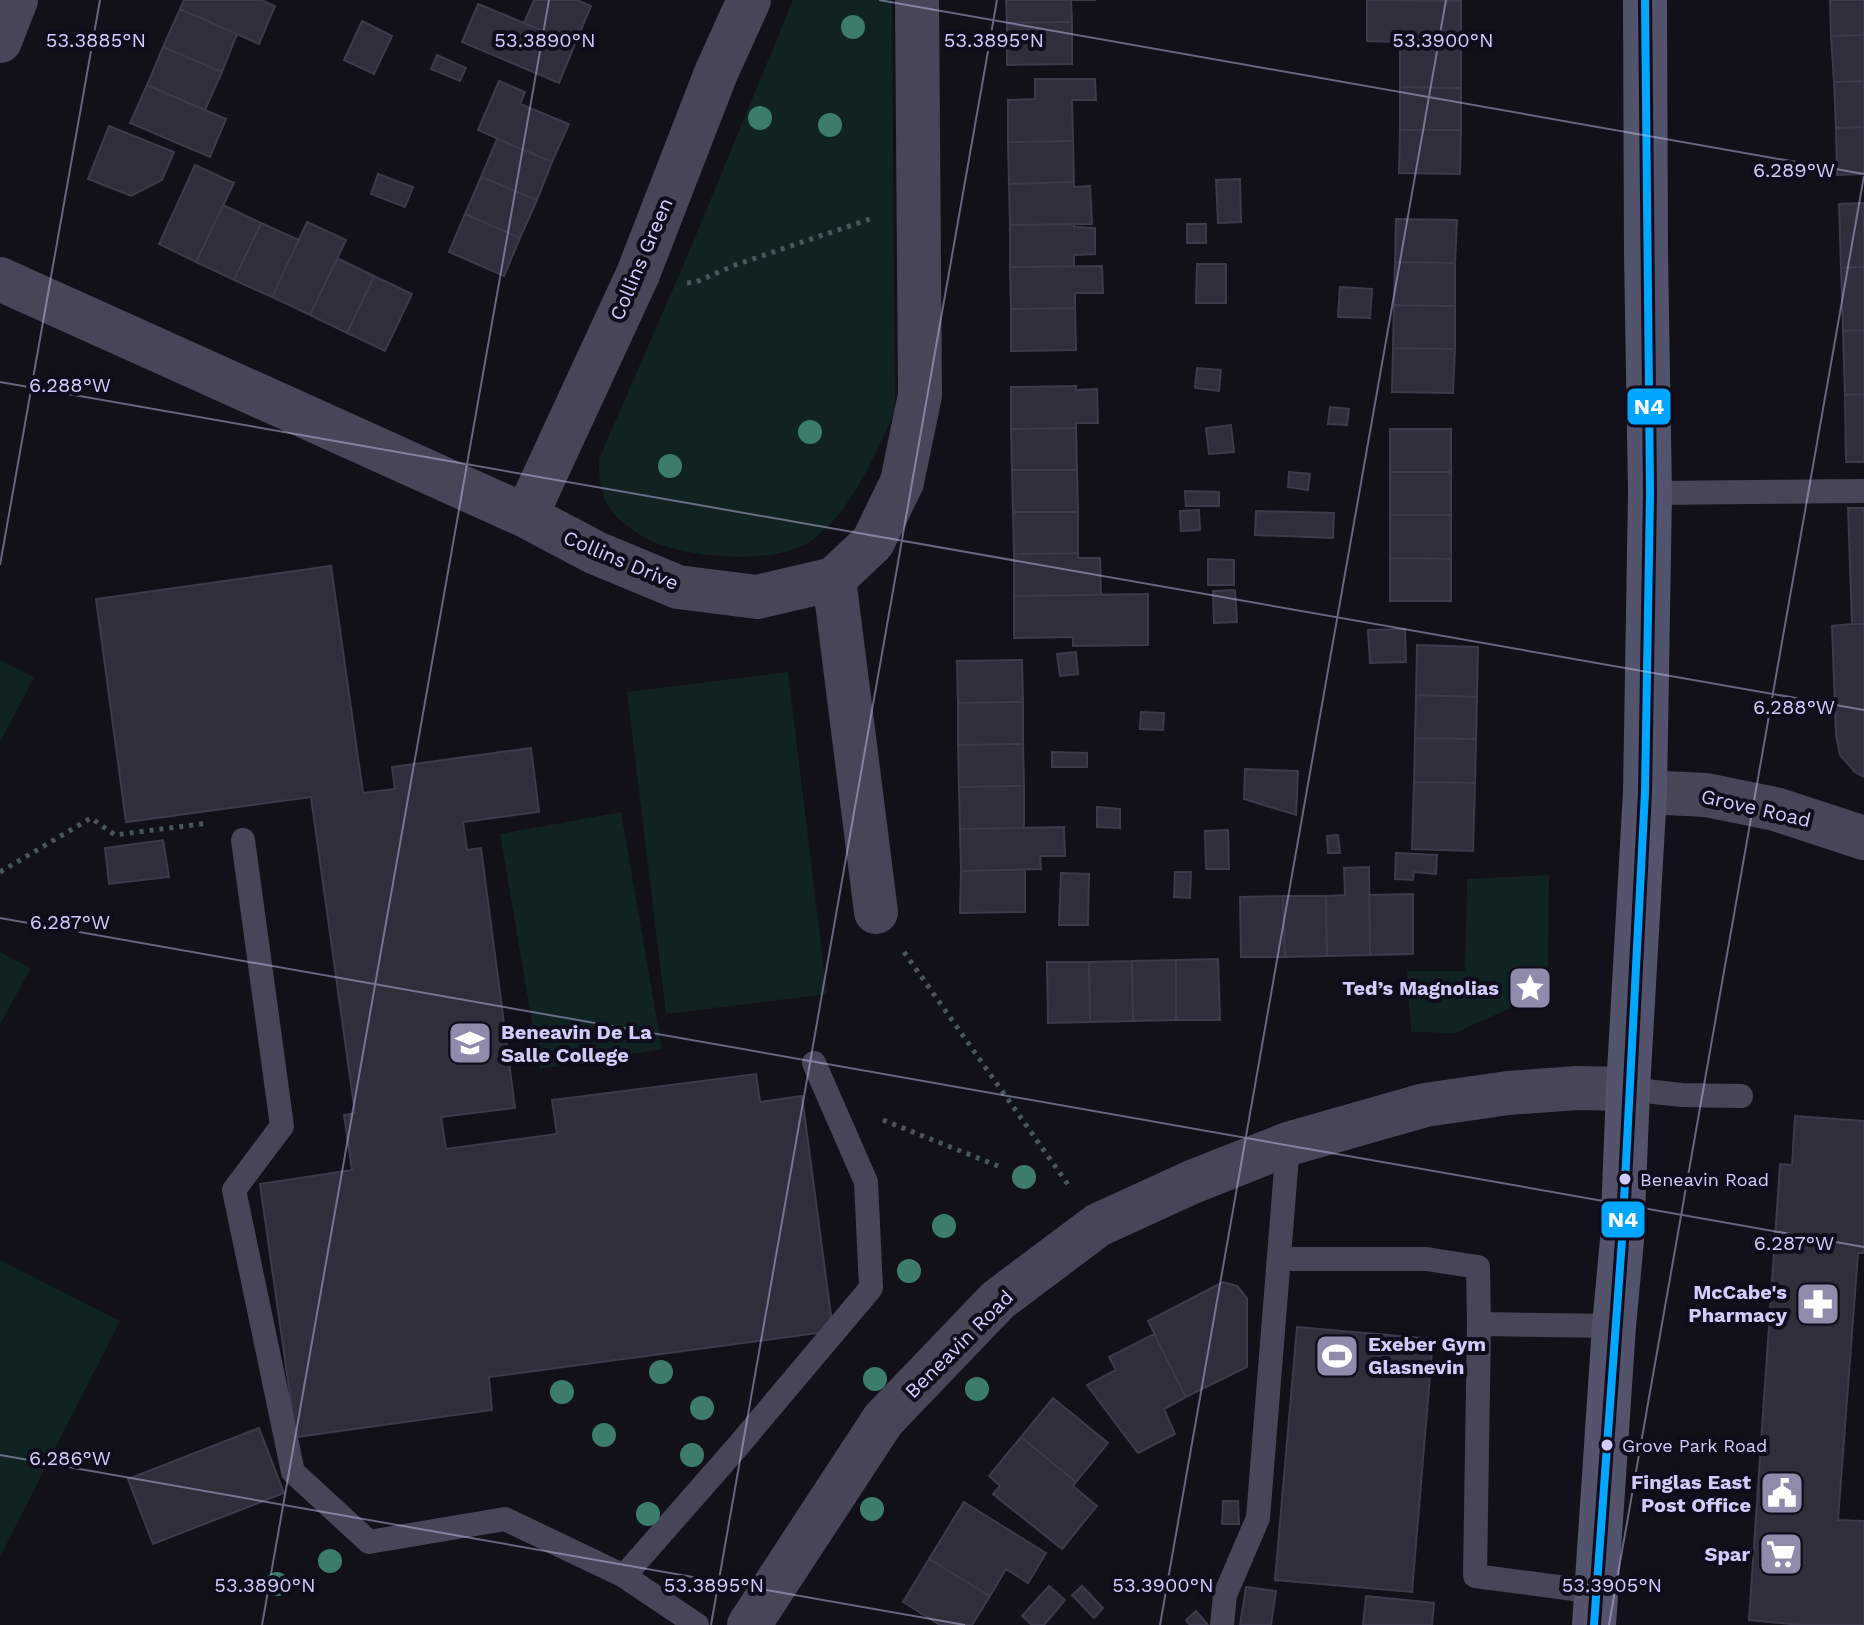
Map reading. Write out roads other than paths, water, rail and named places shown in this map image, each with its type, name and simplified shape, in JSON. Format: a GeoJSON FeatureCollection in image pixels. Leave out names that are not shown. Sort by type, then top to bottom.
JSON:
{"type":"FeatureCollection","features":[{"type":"Feature","properties":{"kind":"main road"},"geometry":{"type":"LineString","coordinates":[[1595,1609],[1622,1240],[1645,792],[1650,493],[1645,0]]}},
{"type":"Feature","properties":{"kind":"street"},"geometry":{"type":"LineString","coordinates":[[0,41],[16,0]]}},
{"type":"Feature","properties":{"kind":"street","name":"Collins Green"},"geometry":{"type":"LineString","coordinates":[[526,516],[638,274],[716,73],[749,0]]}},
{"type":"Feature","properties":{"kind":"street"},"geometry":{"type":"LineString","coordinates":[[876,912],[834,579],[873,542],[902,482],[920,395],[917,0]]}},
{"type":"Feature","properties":{"kind":"street","name":"Collins Drive"},"geometry":{"type":"LineString","coordinates":[[0,279],[526,516],[596,553],[678,587],[757,597],[834,579]]}},
{"type":"Feature","properties":{"kind":"street","name":"Grove Road"},"geometry":{"type":"LineString","coordinates":[[1645,792],[1720,797],[1775,809],[1864,838]]}},
{"type":"Feature","properties":{"kind":"street","name":"Beneavin Road"},"geometry":{"type":"LineString","coordinates":[[749,1625],[883,1420],[998,1300],[1098,1225],[1192,1182],[1288,1144],[1425,1105],[1508,1093],[1577,1088],[1628,1089]]}},
{"type":"Feature","properties":{"kind":"lane"},"geometry":{"type":"LineString","coordinates":[[1650,493],[1864,491]]}},
{"type":"Feature","properties":{"kind":"lane"},"geometry":{"type":"LineString","coordinates":[[243,840],[282,1126],[234,1190],[293,1472],[369,1542],[505,1519],[624,1576],[697,1625]]}},
{"type":"Feature","properties":{"kind":"lane"},"geometry":{"type":"LineString","coordinates":[[624,1576],[871,1288],[866,1182],[814,1063]]}},
{"type":"Feature","properties":{"kind":"lane"},"geometry":{"type":"LineString","coordinates":[[1628,1089],[1681,1095],[1741,1096]]}},
{"type":"Feature","properties":{"kind":"lane"},"geometry":{"type":"LineString","coordinates":[[1222,1625],[1225,1595],[1258,1518],[1288,1144]]}},
{"type":"Feature","properties":{"kind":"lane"},"geometry":{"type":"LineString","coordinates":[[1280,1259],[1426,1259],[1478,1267],[1475,1576],[1595,1609]]}},
{"type":"Feature","properties":{"kind":"lane"},"geometry":{"type":"LineString","coordinates":[[1479,1324],[1614,1326]]}},
{"type":"Feature","properties":{"kind":"place","name":"Ted’s Magnolias"},"geometry":{"type":"Point","coordinates":[1530,988]}},
{"type":"Feature","properties":{"kind":"place","name":"Beneavin De La Salle College"},"geometry":{"type":"Point","coordinates":[470,1043]}},
{"type":"Feature","properties":{"kind":"place","name":"Beneavin Road"},"geometry":{"type":"Point","coordinates":[1625,1179]}},
{"type":"Feature","properties":{"kind":"place","name":"McCabe's Pharmacy"},"geometry":{"type":"Point","coordinates":[1818,1304]}},
{"type":"Feature","properties":{"kind":"place","name":"Exeber Gym Glasnevin"},"geometry":{"type":"Point","coordinates":[1337,1356]}},
{"type":"Feature","properties":{"kind":"place","name":"Grove Park Road"},"geometry":{"type":"Point","coordinates":[1607,1445]}},
{"type":"Feature","properties":{"kind":"place","name":"Finglas East Post Office"},"geometry":{"type":"Point","coordinates":[1782,1493]}},
{"type":"Feature","properties":{"kind":"place","name":"Spar"},"geometry":{"type":"Point","coordinates":[1781,1554]}}]}
